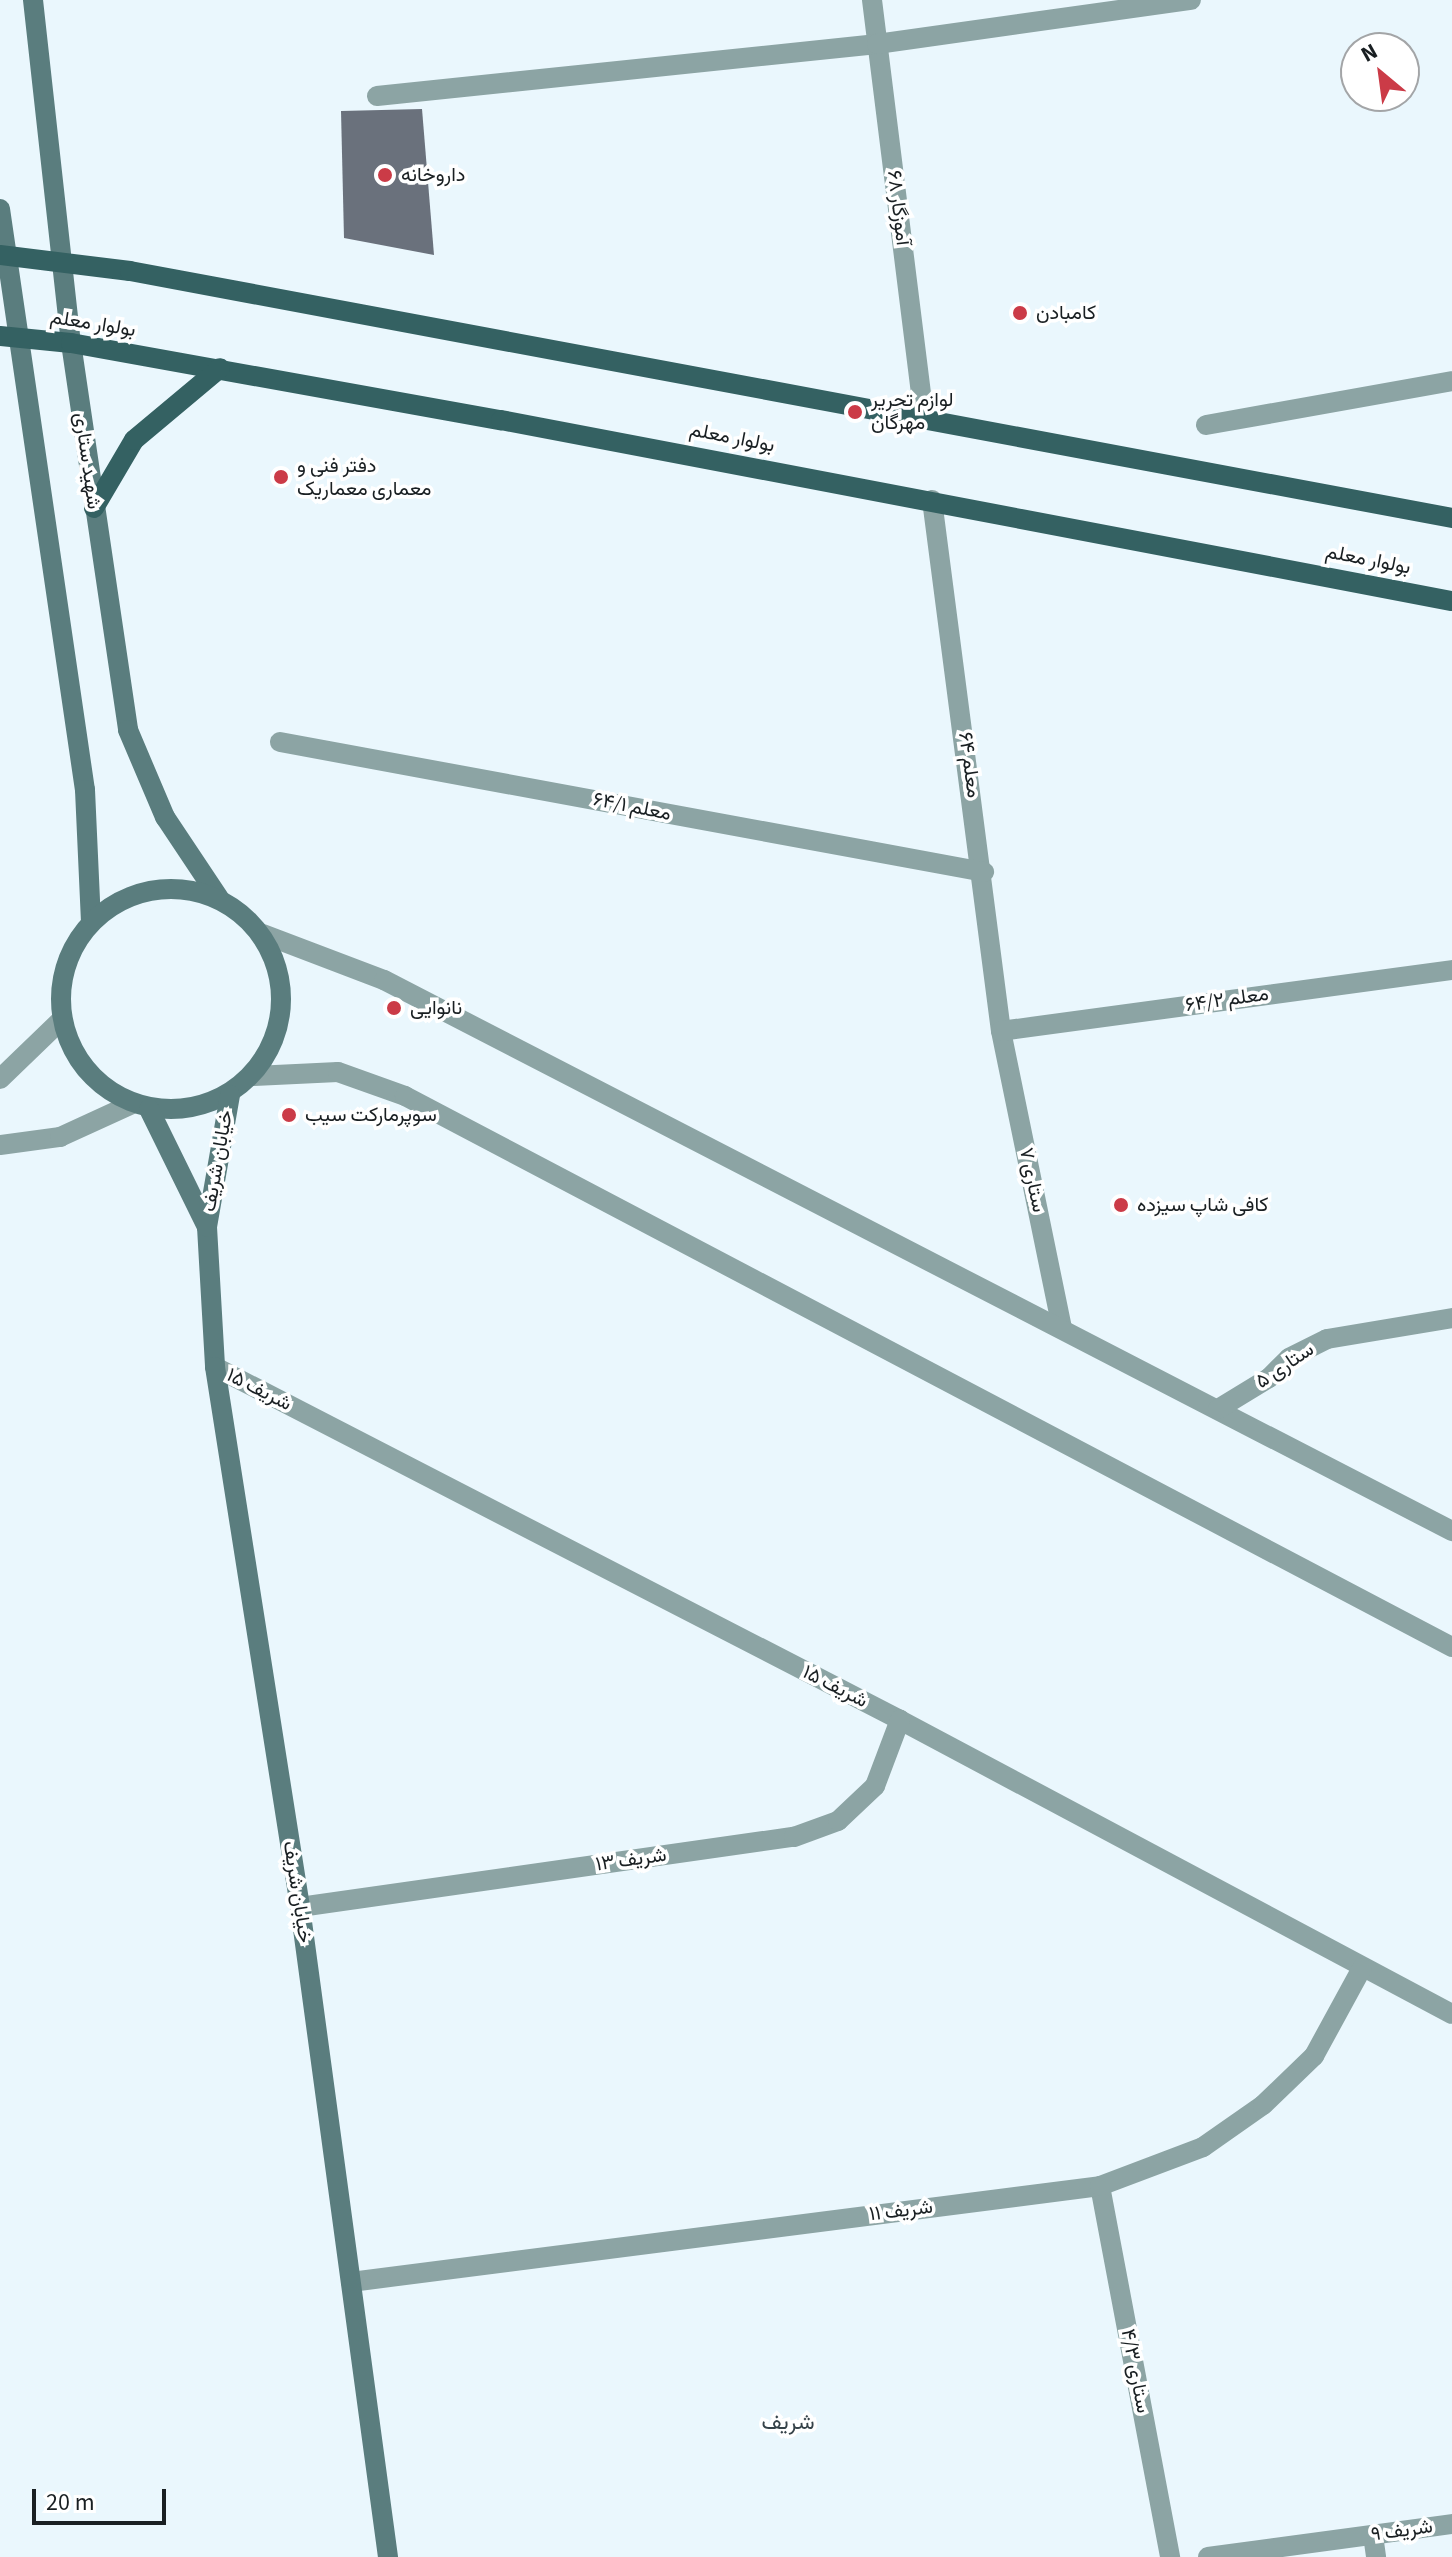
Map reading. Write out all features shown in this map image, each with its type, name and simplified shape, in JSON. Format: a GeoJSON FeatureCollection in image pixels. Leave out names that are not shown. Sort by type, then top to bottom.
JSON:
{"type":"FeatureCollection","features":[{"type":"Feature","properties":{"kind":"main road"},"geometry":{"type":"LineString","coordinates":[[3,255],[60,261],[924,416],[1452,518]]}},
{"type":"Feature","properties":{"kind":"main road","name":"بولوار معلم"},"geometry":{"type":"LineString","coordinates":[[8,336],[71,343],[220,368],[932,500],[1452,601]]}},
{"type":"Feature","properties":{"kind":"main road"},"geometry":{"type":"LineString","coordinates":[[94,508],[134,440],[220,368]]}},
{"type":"Feature","properties":{"kind":"street","name":"شهید ستاری"},"geometry":{"type":"LineString","coordinates":[[33,0],[60,261],[128,730],[165,817],[219,898]]}},
{"type":"Feature","properties":{"kind":"street","name":"آموزگار ۶۸"},"geometry":{"type":"LineString","coordinates":[[872,0],[924,416]]}},
{"type":"Feature","properties":{"kind":"street"},"geometry":{"type":"LineString","coordinates":[[377,96],[877,44],[1191,0]]}},
{"type":"Feature","properties":{"kind":"street"},"geometry":{"type":"LineString","coordinates":[[0,209],[8,336],[85,790],[91,921]]}},
{"type":"Feature","properties":{"kind":"street"},"geometry":{"type":"LineString","coordinates":[[1206,425],[1452,381]]}},
{"type":"Feature","properties":{"kind":"street","name":"معلم ۶۴"},"geometry":{"type":"LineString","coordinates":[[932,500],[984,872],[1001,1031]]}},
{"type":"Feature","properties":{"kind":"street","name":"معلم ۶۴/۱"},"geometry":{"type":"LineString","coordinates":[[280,742],[984,872]]}},
{"type":"Feature","properties":{"kind":"street"},"geometry":{"type":"LineString","coordinates":[[140,1106],[99,1085],[75,1056],[61,1020],[64,967],[91,921],[152,888],[219,898],[263,934],[384,980],[1452,1531]]}},
{"type":"Feature","properties":{"kind":"street"},"geometry":{"type":"LineString","coordinates":[[0,1145],[60,1137],[140,1106],[230,1095],[254,1076],[280,1032],[282,981],[263,934]]}},
{"type":"Feature","properties":{"kind":"street","name":"معلم ۶۴/۲"},"geometry":{"type":"LineString","coordinates":[[1001,1031],[1452,970]]}},
{"type":"Feature","properties":{"kind":"street"},"geometry":{"type":"LineString","coordinates":[[0,1079],[61,1020]]}},
{"type":"Feature","properties":{"kind":"street","name":"ستاری ۷"},"geometry":{"type":"LineString","coordinates":[[1001,1031],[1062,1329]]}},
{"type":"Feature","properties":{"kind":"street"},"geometry":{"type":"LineString","coordinates":[[254,1076],[338,1072],[405,1096],[1452,1647]]}},
{"type":"Feature","properties":{"kind":"street","name":"خیابان شریف"},"geometry":{"type":"LineString","coordinates":[[230,1095],[207,1227],[215,1367],[300,1907],[388,2557]]}},
{"type":"Feature","properties":{"kind":"street","name":"خیابان شریف"},"geometry":{"type":"LineString","coordinates":[[140,1106],[207,1227]]}},
{"type":"Feature","properties":{"kind":"street","name":"ستاری ۵"},"geometry":{"type":"LineString","coordinates":[[1218,1409],[1269,1378],[1289,1358],[1327,1339],[1452,1318]]}},
{"type":"Feature","properties":{"kind":"street","name":"شریف ۱۵"},"geometry":{"type":"LineString","coordinates":[[215,1367],[900,1720],[1452,2014]]}},
{"type":"Feature","properties":{"kind":"street","name":"شریف ۱۳"},"geometry":{"type":"LineString","coordinates":[[300,1907],[794,1837],[838,1821],[875,1786],[900,1720]]}},
{"type":"Feature","properties":{"kind":"street","name":"شریف ۱۱"},"geometry":{"type":"LineString","coordinates":[[351,2282],[1100,2186],[1203,2147],[1263,2105],[1314,2056],[1362,1968]]}},
{"type":"Feature","properties":{"kind":"street","name":"ستاری ۴/۳"},"geometry":{"type":"LineString","coordinates":[[1100,2186],[1170,2557]]}},
{"type":"Feature","properties":{"kind":"street","name":"شریف ۹"},"geometry":{"type":"LineString","coordinates":[[1208,2557],[1452,2524]]}},
{"type":"Feature","properties":{"kind":"street"},"geometry":{"type":"LineString","coordinates":[[1373,2535],[1376,2557]]}},
{"type":"Feature","properties":{"kind":"building","name":"داروخانه"},"geometry":{"type":"Polygon","coordinates":[[[422,109],[434,255],[344,238],[341,111],[422,109]]]}},
{"type":"Feature","properties":{"kind":"place","name":"داروخانه"},"geometry":{"type":"Point","coordinates":[385,175]}},
{"type":"Feature","properties":{"kind":"place","name":"کامبادن"},"geometry":{"type":"Point","coordinates":[1020,313]}},
{"type":"Feature","properties":{"kind":"place","name":"لوازم تحریر مهرگان"},"geometry":{"type":"Point","coordinates":[855,412]}},
{"type":"Feature","properties":{"kind":"place","name":"دفتر فنی و معماری معماریک"},"geometry":{"type":"Point","coordinates":[281,477]}},
{"type":"Feature","properties":{"kind":"place","name":"نانوایی"},"geometry":{"type":"Point","coordinates":[394,1008]}},
{"type":"Feature","properties":{"kind":"place","name":"سوپرمارکت سیب"},"geometry":{"type":"Point","coordinates":[289,1115]}},
{"type":"Feature","properties":{"kind":"place","name":"کافی شاپ سیزده"},"geometry":{"type":"Point","coordinates":[1121,1205]}},
{"type":"Feature","properties":{"kind":"district","name":"شریف"},"geometry":{"type":"Point","coordinates":[788,2423]}}]}
